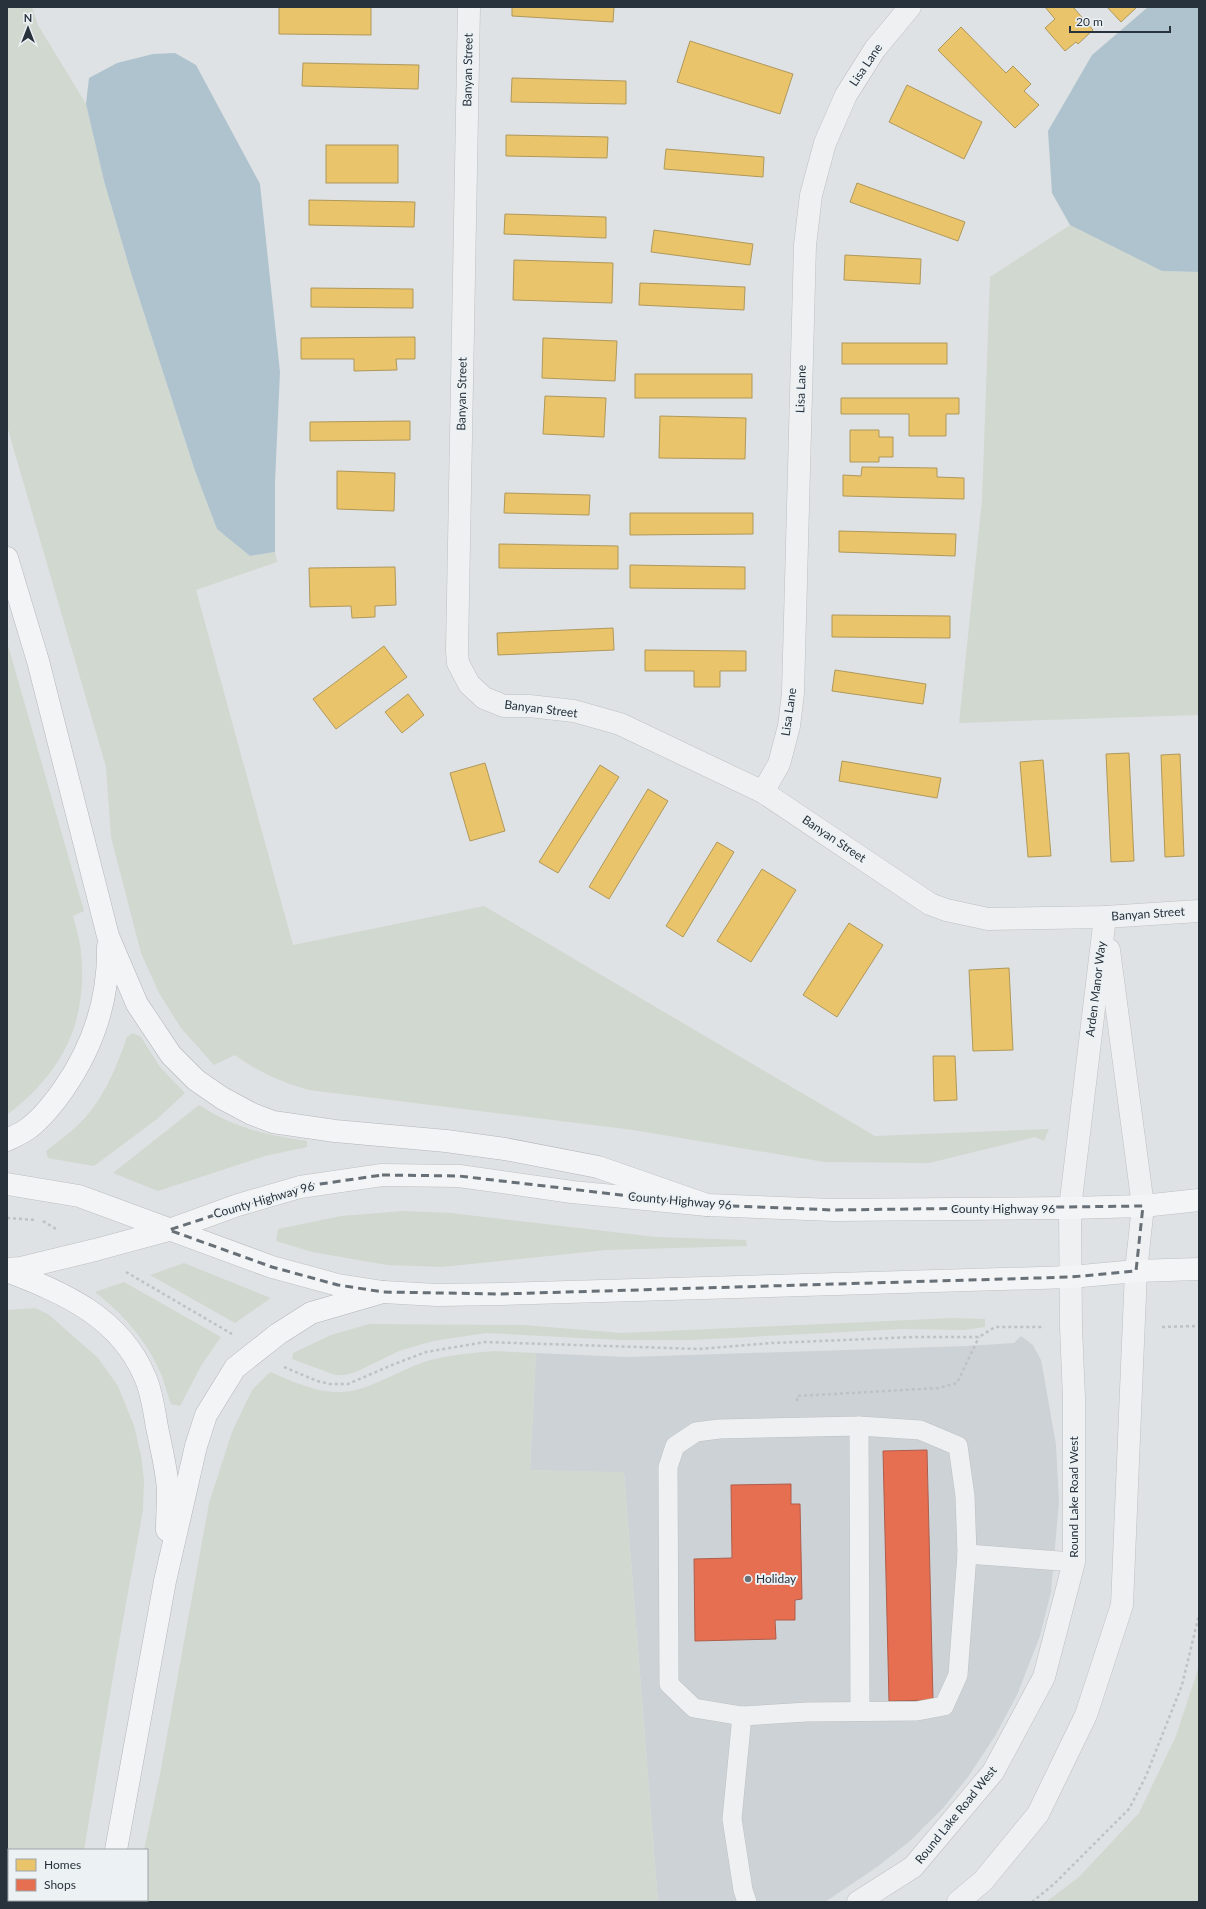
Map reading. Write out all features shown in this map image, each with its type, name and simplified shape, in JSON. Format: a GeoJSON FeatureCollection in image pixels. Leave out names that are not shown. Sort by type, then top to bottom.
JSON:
{"type":"FeatureCollection","features":[{"type":"Feature","properties":{"kind":"main road"},"geometry":{"type":"LineString","coordinates":[[7,558],[38,661],[108,936],[137,1004],[170,1054],[204,1085],[222,1098],[252,1114],[273,1122],[336,1131],[446,1141],[505,1149],[598,1167],[707,1205]]}},
{"type":"Feature","properties":{"kind":"main road"},"geometry":{"type":"LineString","coordinates":[[7,1140],[27,1130],[52,1106],[74,1073],[91,1043],[104,999],[109,968],[108,936]]}},
{"type":"Feature","properties":{"kind":"main road","name":"County Highway 96"},"geometry":{"type":"LineString","coordinates":[[7,1270],[95,1250],[169,1230],[238,1205],[300,1187],[382,1175],[459,1176],[572,1192],[707,1205],[833,1210],[1070,1208],[1142,1206],[1199,1200]]}},
{"type":"Feature","properties":{"kind":"main road"},"geometry":{"type":"LineString","coordinates":[[7,1184],[79,1196],[272,1267],[338,1285],[383,1292],[437,1295],[501,1294],[1071,1277],[1136,1271],[1199,1269]]}},
{"type":"Feature","properties":{"kind":"main road"},"geometry":{"type":"LineString","coordinates":[[7,1270],[51,1288],[100,1318],[132,1352],[146,1378],[154,1408],[168,1490],[165,1581]]}},
{"type":"Feature","properties":{"kind":"main road"},"geometry":{"type":"LineString","coordinates":[[116,1849],[165,1581],[196,1446],[206,1415],[236,1368],[278,1334],[311,1314],[383,1292]]}},
{"type":"Feature","properties":{"kind":"street","name":"Banyan Street"},"geometry":{"type":"LineString","coordinates":[[469,7],[457,651],[458,663],[468,684],[484,698],[504,706],[529,706],[574,711],[620,724],[763,792],[930,904],[946,910],[988,919],[1105,917],[1199,911]]}},
{"type":"Feature","properties":{"kind":"street","name":"Lisa Lane"},"geometry":{"type":"LineString","coordinates":[[763,792],[779,764],[789,726],[792,693],[805,245],[811,195],[825,143],[846,95],[875,49],[910,7]]}},
{"type":"Feature","properties":{"kind":"street","name":"Arden Manor Way"},"geometry":{"type":"LineString","coordinates":[[1105,917],[1142,1206]]}},
{"type":"Feature","properties":{"kind":"street","name":"Arden Manor Way"},"geometry":{"type":"LineString","coordinates":[[1070,1208],[1105,917]]}},
{"type":"Feature","properties":{"kind":"street"},"geometry":{"type":"LineString","coordinates":[[958,1902],[983,1881],[1038,1814],[1086,1715],[1122,1605],[1136,1271],[1142,1206]]}},
{"type":"Feature","properties":{"kind":"street","name":"Round Lake Road West"},"geometry":{"type":"LineString","coordinates":[[858,1902],[913,1868],[993,1772],[1044,1677],[1074,1562],[1074,1398],[1070,1208]]}},
{"type":"Feature","properties":{"kind":"lane"},"geometry":{"type":"LineString","coordinates":[[860,1426],[860,1711]]}},
{"type":"Feature","properties":{"kind":"lane"},"geometry":{"type":"LineString","coordinates":[[860,1426],[920,1430],[958,1446],[965,1496],[967,1554],[958,1675],[944,1706],[917,1711],[860,1711],[742,1716],[694,1708],[668,1684],[668,1467],[675,1446],[696,1432],[718,1428],[860,1426]]}},
{"type":"Feature","properties":{"kind":"lane"},"geometry":{"type":"LineString","coordinates":[[967,1554],[1074,1562]]}},
{"type":"Feature","properties":{"kind":"lane"},"geometry":{"type":"LineString","coordinates":[[742,1716],[732,1819],[742,1890],[746,1902]]}},
{"type":"Feature","properties":{"kind":"path"},"geometry":{"type":"LineString","coordinates":[[7,1218],[44,1221]]}},
{"type":"Feature","properties":{"kind":"path"},"geometry":{"type":"LineString","coordinates":[[127,1273],[231,1334]]}},
{"type":"Feature","properties":{"kind":"path"},"geometry":{"type":"LineString","coordinates":[[282,1366],[317,1381],[330,1384],[348,1384],[426,1352],[486,1342],[699,1349],[915,1337],[979,1337],[995,1327]]}},
{"type":"Feature","properties":{"kind":"path"},"geometry":{"type":"LineString","coordinates":[[798,1427],[797,1396],[939,1388],[957,1384],[979,1337]]}},
{"type":"Feature","properties":{"kind":"path"},"geometry":{"type":"LineString","coordinates":[[1032,1902],[1054,1884],[1129,1809],[1146,1776],[1182,1685],[1199,1614]]}},
{"type":"Feature","properties":{"kind":"highlighted area"},"geometry":{"type":"Polygon","coordinates":[[[382,1175],[459,1176],[707,1205],[833,1210],[1143,1206],[1136,1271],[1071,1277],[501,1294],[383,1292],[338,1285],[272,1267],[169,1230],[300,1187],[382,1175]]]}},
{"type":"Feature","properties":{"kind":"shaded area"},"geometry":{"type":"Polygon","coordinates":[[[7,7],[32,7],[38,25],[86,104],[104,181],[131,273],[195,471],[217,529],[250,556],[275,552],[277,562],[196,590],[293,945],[484,906],[875,1136],[1049,1129],[1044,1141],[1035,1137],[929,1163],[824,1162],[633,1130],[309,1090],[270,1076],[252,1067],[235,1055],[214,1065],[181,1028],[159,993],[141,953],[111,837],[106,767],[7,426],[7,7]]]}},
{"type":"Feature","properties":{"kind":"shaded area"},"geometry":{"type":"Polygon","coordinates":[[[1070,225],[1162,271],[1199,272],[1199,715],[959,723],[982,500],[990,277],[1070,225]]]}},
{"type":"Feature","properties":{"kind":"shaded area"},"geometry":{"type":"Polygon","coordinates":[[[7,642],[84,911],[73,916],[80,947],[82,977],[80,1001],[68,1044],[57,1063],[43,1081],[27,1099],[7,1115],[7,642]]]}},
{"type":"Feature","properties":{"kind":"shaded area"},"geometry":{"type":"Polygon","coordinates":[[[133,1033],[141,1037],[160,1067],[185,1093],[157,1119],[94,1166],[48,1158],[46,1151],[75,1128],[93,1108],[107,1086],[127,1037],[133,1033]]]}},
{"type":"Feature","properties":{"kind":"shaded area"},"geometry":{"type":"Polygon","coordinates":[[[199,1105],[238,1125],[264,1133],[307,1141],[307,1147],[265,1156],[158,1191],[113,1173],[199,1105]]]}},
{"type":"Feature","properties":{"kind":"shaded area"},"geometry":{"type":"Polygon","coordinates":[[[403,1211],[451,1213],[656,1237],[746,1240],[747,1246],[606,1250],[442,1267],[387,1265],[312,1252],[276,1241],[278,1229],[341,1216],[403,1211]]]}},
{"type":"Feature","properties":{"kind":"shaded area"},"geometry":{"type":"Polygon","coordinates":[[[184,1263],[271,1298],[235,1323],[150,1275],[184,1263]]]}},
{"type":"Feature","properties":{"kind":"shaded area"},"geometry":{"type":"Polygon","coordinates":[[[124,1282],[221,1337],[202,1364],[180,1406],[171,1404],[161,1374],[149,1350],[141,1339],[115,1309],[95,1292],[124,1282]]]}},
{"type":"Feature","properties":{"kind":"shaded area"},"geometry":{"type":"Polygon","coordinates":[[[35,1308],[48,1314],[98,1358],[118,1386],[134,1426],[141,1455],[144,1481],[143,1510],[84,1849],[8,1849],[8,1901],[79,1902],[7,1902],[7,1310],[35,1308]]]}},
{"type":"Feature","properties":{"kind":"shaded area"},"geometry":{"type":"Polygon","coordinates":[[[953,1318],[985,1319],[985,1327],[964,1330],[902,1329],[691,1340],[620,1340],[486,1333],[433,1341],[399,1351],[356,1372],[345,1375],[335,1375],[292,1359],[293,1353],[331,1335],[369,1324],[523,1325],[622,1333],[953,1318]]]}},
{"type":"Feature","properties":{"kind":"shaded area"},"geometry":{"type":"Polygon","coordinates":[[[1021,1336],[1033,1345],[1041,1360],[1056,1445],[1059,1502],[1051,1592],[1040,1636],[1017,1695],[995,1736],[968,1777],[943,1808],[910,1841],[877,1867],[825,1902],[658,1902],[624,1473],[530,1470],[536,1353],[627,1357],[967,1346],[1014,1343],[1021,1336]]]}},
{"type":"Feature","properties":{"kind":"shaded area"},"geometry":{"type":"Polygon","coordinates":[[[494,1351],[536,1353],[530,1470],[624,1472],[658,1902],[133,1902],[148,1901],[148,1849],[144,1849],[161,1769],[209,1503],[232,1432],[252,1390],[270,1372],[296,1383],[322,1391],[351,1391],[373,1384],[427,1361],[469,1353],[494,1351]]]}},
{"type":"Feature","properties":{"kind":"shaded area"},"geometry":{"type":"Polygon","coordinates":[[[1199,1666],[1199,1902],[1046,1902],[1079,1877],[1139,1813],[1176,1736],[1199,1666]]]}},
{"type":"Feature","properties":{"kind":"water"},"geometry":{"type":"Polygon","coordinates":[[[1148,7],[1199,7],[1199,272],[1162,271],[1070,225],[1052,193],[1048,131],[1092,55],[1148,7]]]}},
{"type":"Feature","properties":{"kind":"water"},"geometry":{"type":"Polygon","coordinates":[[[175,53],[196,65],[260,184],[280,372],[275,482],[275,552],[250,556],[217,529],[195,471],[131,273],[104,181],[86,104],[89,78],[117,63],[153,54],[175,53]]]}},
{"type":"Feature","properties":{"kind":"building: Homes"},"geometry":{"type":"Polygon","coordinates":[[[279,7],[371,7],[371,35],[279,34],[279,7]]]}},
{"type":"Feature","properties":{"kind":"building: Homes"},"geometry":{"type":"Polygon","coordinates":[[[512,7],[614,7],[613,22],[512,16],[512,7]]]}},
{"type":"Feature","properties":{"kind":"building: Homes"},"geometry":{"type":"Polygon","coordinates":[[[1045,7],[1073,7],[1093,30],[1078,44],[1076,42],[1065,51],[1045,28],[1055,19],[1045,7]]]}},
{"type":"Feature","properties":{"kind":"building: Homes"},"geometry":{"type":"Polygon","coordinates":[[[1107,7],[1137,7],[1121,22],[1107,7]]]}},
{"type":"Feature","properties":{"kind":"building: Homes"},"geometry":{"type":"Polygon","coordinates":[[[961,27],[1006,73],[1013,66],[1031,84],[1024,91],[1039,105],[1015,128],[938,50],[961,27]]]}},
{"type":"Feature","properties":{"kind":"building: Homes"},"geometry":{"type":"Polygon","coordinates":[[[690,41],[793,74],[780,114],[677,82],[690,41]]]}},
{"type":"Feature","properties":{"kind":"building: Homes"},"geometry":{"type":"Polygon","coordinates":[[[303,63],[419,65],[418,89],[302,86],[303,63]]]}},
{"type":"Feature","properties":{"kind":"building: Homes"},"geometry":{"type":"Polygon","coordinates":[[[512,78],[626,81],[626,104],[511,102],[512,78]]]}},
{"type":"Feature","properties":{"kind":"building: Homes"},"geometry":{"type":"Polygon","coordinates":[[[907,85],[982,122],[964,159],[889,122],[907,85]]]}},
{"type":"Feature","properties":{"kind":"building: Homes"},"geometry":{"type":"Polygon","coordinates":[[[506,135],[608,137],[607,158],[506,156],[506,135]]]}},
{"type":"Feature","properties":{"kind":"building: Homes"},"geometry":{"type":"Polygon","coordinates":[[[326,145],[398,145],[398,183],[326,183],[326,145]]]}},
{"type":"Feature","properties":{"kind":"building: Homes"},"geometry":{"type":"Polygon","coordinates":[[[666,149],[764,157],[763,177],[664,169],[666,149]]]}},
{"type":"Feature","properties":{"kind":"building: Homes"},"geometry":{"type":"Polygon","coordinates":[[[857,183],[965,222],[958,241],[850,202],[857,183]]]}},
{"type":"Feature","properties":{"kind":"building: Homes"},"geometry":{"type":"Polygon","coordinates":[[[309,200],[415,202],[414,227],[309,225],[309,200]]]}},
{"type":"Feature","properties":{"kind":"building: Homes"},"geometry":{"type":"Polygon","coordinates":[[[505,214],[606,217],[606,238],[504,234],[505,214]]]}},
{"type":"Feature","properties":{"kind":"building: Homes"},"geometry":{"type":"Polygon","coordinates":[[[654,230],[753,244],[750,265],[651,252],[654,230]]]}},
{"type":"Feature","properties":{"kind":"building: Homes"},"geometry":{"type":"Polygon","coordinates":[[[845,255],[921,259],[920,284],[844,280],[845,255]]]}},
{"type":"Feature","properties":{"kind":"building: Homes"},"geometry":{"type":"Polygon","coordinates":[[[514,260],[613,263],[612,303],[513,300],[514,260]]]}},
{"type":"Feature","properties":{"kind":"building: Homes"},"geometry":{"type":"Polygon","coordinates":[[[640,283],[745,287],[744,310],[639,305],[640,283]]]}},
{"type":"Feature","properties":{"kind":"building: Homes"},"geometry":{"type":"Polygon","coordinates":[[[311,288],[413,289],[413,308],[311,307],[311,288]]]}},
{"type":"Feature","properties":{"kind":"building: Homes"},"geometry":{"type":"Polygon","coordinates":[[[415,337],[415,359],[396,359],[397,370],[354,371],[354,359],[301,359],[301,338],[415,337]]]}},
{"type":"Feature","properties":{"kind":"building: Homes"},"geometry":{"type":"Polygon","coordinates":[[[543,338],[617,341],[615,381],[542,378],[543,338]]]}},
{"type":"Feature","properties":{"kind":"building: Homes"},"geometry":{"type":"Polygon","coordinates":[[[842,343],[947,343],[947,364],[842,364],[842,343]]]}},
{"type":"Feature","properties":{"kind":"building: Homes"},"geometry":{"type":"Polygon","coordinates":[[[635,374],[752,374],[752,398],[635,398],[635,374]]]}},
{"type":"Feature","properties":{"kind":"building: Homes"},"geometry":{"type":"Polygon","coordinates":[[[545,396],[606,398],[604,437],[543,434],[545,396]]]}},
{"type":"Feature","properties":{"kind":"building: Homes"},"geometry":{"type":"Polygon","coordinates":[[[841,398],[959,398],[959,414],[946,414],[946,436],[909,436],[909,414],[841,414],[841,398]]]}},
{"type":"Feature","properties":{"kind":"building: Homes"},"geometry":{"type":"Polygon","coordinates":[[[660,416],[746,418],[745,459],[659,458],[660,416]]]}},
{"type":"Feature","properties":{"kind":"building: Homes"},"geometry":{"type":"Polygon","coordinates":[[[410,421],[410,440],[310,441],[310,422],[410,421]]]}},
{"type":"Feature","properties":{"kind":"building: Homes"},"geometry":{"type":"Polygon","coordinates":[[[850,430],[879,430],[879,437],[893,437],[893,457],[879,457],[879,462],[850,462],[850,430]]]}},
{"type":"Feature","properties":{"kind":"building: Homes"},"geometry":{"type":"Polygon","coordinates":[[[862,467],[937,468],[937,477],[964,478],[964,499],[843,496],[843,475],[861,476],[862,467]]]}},
{"type":"Feature","properties":{"kind":"building: Homes"},"geometry":{"type":"Polygon","coordinates":[[[337,471],[395,473],[394,511],[337,509],[337,471]]]}},
{"type":"Feature","properties":{"kind":"building: Homes"},"geometry":{"type":"Polygon","coordinates":[[[505,493],[590,495],[589,515],[504,513],[505,493]]]}},
{"type":"Feature","properties":{"kind":"building: Homes"},"geometry":{"type":"Polygon","coordinates":[[[630,513],[753,513],[753,534],[630,535],[630,513]]]}},
{"type":"Feature","properties":{"kind":"building: Homes"},"geometry":{"type":"Polygon","coordinates":[[[839,531],[956,534],[955,556],[839,552],[839,531]]]}},
{"type":"Feature","properties":{"kind":"building: Homes"},"geometry":{"type":"Polygon","coordinates":[[[499,544],[618,546],[618,569],[499,568],[499,544]]]}},
{"type":"Feature","properties":{"kind":"building: Homes"},"geometry":{"type":"Polygon","coordinates":[[[630,565],[745,567],[745,589],[630,588],[630,565]]]}},
{"type":"Feature","properties":{"kind":"building: Homes"},"geometry":{"type":"Polygon","coordinates":[[[395,567],[396,605],[375,606],[375,617],[352,618],[351,606],[310,607],[309,568],[395,567]]]}},
{"type":"Feature","properties":{"kind":"building: Homes"},"geometry":{"type":"Polygon","coordinates":[[[832,615],[950,616],[950,638],[832,637],[832,615]]]}},
{"type":"Feature","properties":{"kind":"building: Homes"},"geometry":{"type":"Polygon","coordinates":[[[613,628],[614,650],[498,655],[497,633],[613,628]]]}},
{"type":"Feature","properties":{"kind":"building: Homes"},"geometry":{"type":"Polygon","coordinates":[[[384,646],[407,677],[336,729],[313,699],[384,646]]]}},
{"type":"Feature","properties":{"kind":"building: Homes"},"geometry":{"type":"Polygon","coordinates":[[[645,650],[746,651],[746,671],[720,671],[720,687],[694,687],[694,671],[645,671],[645,650]]]}},
{"type":"Feature","properties":{"kind":"building: Homes"},"geometry":{"type":"Polygon","coordinates":[[[835,670],[926,684],[923,704],[832,691],[835,670]]]}},
{"type":"Feature","properties":{"kind":"building: Homes"},"geometry":{"type":"Polygon","coordinates":[[[408,694],[424,715],[402,733],[385,712],[408,694]]]}},
{"type":"Feature","properties":{"kind":"building: Homes"},"geometry":{"type":"Polygon","coordinates":[[[1129,753],[1134,861],[1111,862],[1106,754],[1129,753]]]}},
{"type":"Feature","properties":{"kind":"building: Homes"},"geometry":{"type":"Polygon","coordinates":[[[1180,754],[1184,856],[1165,857],[1161,755],[1180,754]]]}},
{"type":"Feature","properties":{"kind":"building: Homes"},"geometry":{"type":"Polygon","coordinates":[[[1043,760],[1051,856],[1028,857],[1020,762],[1043,760]]]}},
{"type":"Feature","properties":{"kind":"building: Homes"},"geometry":{"type":"Polygon","coordinates":[[[842,761],[941,778],[937,798],[839,781],[842,761]]]}},
{"type":"Feature","properties":{"kind":"building: Homes"},"geometry":{"type":"Polygon","coordinates":[[[485,763],[505,831],[470,841],[450,773],[485,763]]]}},
{"type":"Feature","properties":{"kind":"building: Homes"},"geometry":{"type":"Polygon","coordinates":[[[600,765],[619,777],[558,873],[539,862],[600,765]]]}},
{"type":"Feature","properties":{"kind":"building: Homes"},"geometry":{"type":"Polygon","coordinates":[[[648,789],[668,801],[609,899],[589,887],[648,789]]]}},
{"type":"Feature","properties":{"kind":"building: Homes"},"geometry":{"type":"Polygon","coordinates":[[[717,842],[734,852],[683,937],[666,926],[717,842]]]}},
{"type":"Feature","properties":{"kind":"building: Homes"},"geometry":{"type":"Polygon","coordinates":[[[762,869],[796,890],[751,962],[717,941],[762,869]]]}},
{"type":"Feature","properties":{"kind":"building: Homes"},"geometry":{"type":"Polygon","coordinates":[[[849,923],[883,945],[837,1017],[803,995],[849,923]]]}},
{"type":"Feature","properties":{"kind":"building: Homes"},"geometry":{"type":"Polygon","coordinates":[[[1009,968],[1013,1050],[973,1051],[969,970],[1009,968]]]}},
{"type":"Feature","properties":{"kind":"building: Homes"},"geometry":{"type":"Polygon","coordinates":[[[933,1056],[955,1056],[957,1100],[934,1101],[933,1056]]]}},
{"type":"Feature","properties":{"kind":"building: Shops"},"geometry":{"type":"Polygon","coordinates":[[[927,1450],[933,1700],[889,1701],[883,1451],[927,1450]]]}},
{"type":"Feature","properties":{"kind":"building: Shops","name":"Holiday"},"geometry":{"type":"Polygon","coordinates":[[[791,1484],[791,1504],[800,1504],[802,1599],[795,1600],[795,1620],[775,1620],[776,1639],[695,1641],[694,1559],[732,1558],[731,1485],[791,1484]]]}},
{"type":"Feature","properties":{"kind":"place","name":"Holiday"},"geometry":{"type":"Point","coordinates":[748,1579]}}]}
